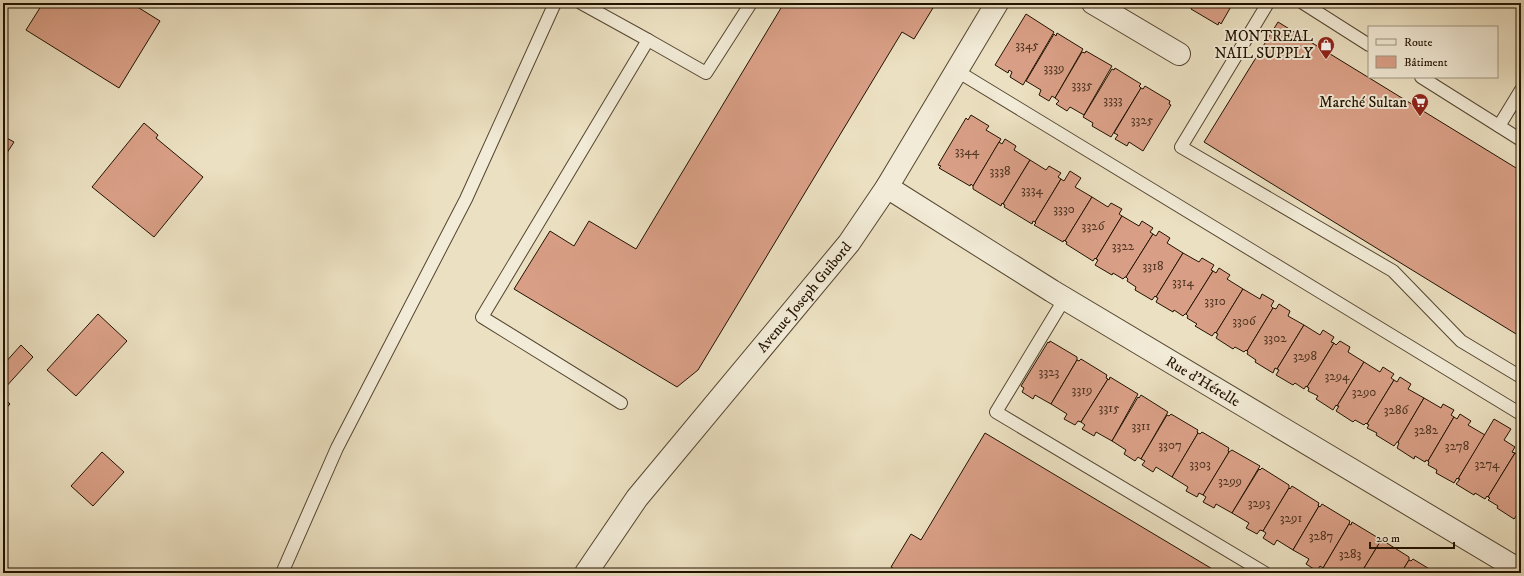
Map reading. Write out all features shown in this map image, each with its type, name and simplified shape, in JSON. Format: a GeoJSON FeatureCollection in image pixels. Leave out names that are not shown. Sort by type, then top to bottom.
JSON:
{"type":"FeatureCollection","features":[{"type":"Feature","properties":{"kind":"street","name":"Avenue Joseph Guibord"},"geometry":{"type":"LineString","coordinates":[[586,573],[637,498],[849,243],[887,188],[997,3]]}},
{"type":"Feature","properties":{"kind":"street"},"geometry":{"type":"LineString","coordinates":[[1093,3],[1179,54]]}},
{"type":"Feature","properties":{"kind":"street","name":"Rue d'Hérelle"},"geometry":{"type":"LineString","coordinates":[[887,188],[1065,298],[1521,571]]}},
{"type":"Feature","properties":{"kind":"lane"},"geometry":{"type":"LineString","coordinates":[[282,573],[337,448],[466,199],[555,3]]}},
{"type":"Feature","properties":{"kind":"lane"},"geometry":{"type":"LineString","coordinates":[[581,3],[706,73],[751,3]]}},
{"type":"Feature","properties":{"kind":"lane"},"geometry":{"type":"LineString","coordinates":[[1268,3],[1181,148],[1393,271],[1460,341],[1521,377]]}},
{"type":"Feature","properties":{"kind":"lane"},"geometry":{"type":"LineString","coordinates":[[1303,3],[1368,44]]}},
{"type":"Feature","properties":{"kind":"lane"},"geometry":{"type":"LineString","coordinates":[[621,402],[482,317],[648,40]]}},
{"type":"Feature","properties":{"kind":"lane"},"geometry":{"type":"LineString","coordinates":[[956,71],[1521,414]]}},
{"type":"Feature","properties":{"kind":"lane"},"geometry":{"type":"LineString","coordinates":[[1423,78],[1521,140]]}},
{"type":"Feature","properties":{"kind":"lane"},"geometry":{"type":"LineString","coordinates":[[1499,126],[1521,90]]}},
{"type":"Feature","properties":{"kind":"lane"},"geometry":{"type":"LineString","coordinates":[[1065,298],[996,412],[1265,573]]}},
{"type":"Feature","properties":{"kind":"building"},"geometry":{"type":"Polygon","coordinates":[[[43,3],[131,3],[160,21],[119,88],[26,30],[43,3]]]}},
{"type":"Feature","properties":{"kind":"building"},"geometry":{"type":"Polygon","coordinates":[[[784,3],[936,3],[914,39],[902,32],[698,370],[677,387],[514,289],[550,231],[574,246],[589,221],[636,249],[784,3]]]}},
{"type":"Feature","properties":{"kind":"building"},"geometry":{"type":"Polygon","coordinates":[[[1182,3],[1193,3],[1191,6],[1189,4],[1187,6],[1182,3]]]}},
{"type":"Feature","properties":{"kind":"building"},"geometry":{"type":"Polygon","coordinates":[[[1193,3],[1233,3],[1221,24],[1219,22],[1218,25],[1191,9],[1193,3]]]}},
{"type":"Feature","properties":{"kind":"building"},"geometry":{"type":"Polygon","coordinates":[[[1026,14],[1054,32],[1023,85],[1010,77],[1012,72],[1009,70],[1008,73],[995,65],[1026,14]]]}},
{"type":"Feature","properties":{"kind":"building"},"geometry":{"type":"Polygon","coordinates":[[[1278,22],[1521,171],[1521,337],[1204,142],[1278,22]]]}},
{"type":"Feature","properties":{"kind":"building"},"geometry":{"type":"Polygon","coordinates":[[[1057,33],[1083,49],[1055,98],[1052,96],[1049,101],[1039,95],[1041,90],[1026,81],[1054,34],[1056,36],[1057,33]]]}},
{"type":"Feature","properties":{"kind":"building"},"geometry":{"type":"Polygon","coordinates":[[[1086,51],[1112,66],[1084,115],[1070,107],[1067,111],[1056,104],[1059,101],[1055,98],[1082,52],[1085,53],[1086,51]]]}},
{"type":"Feature","properties":{"kind":"building"},"geometry":{"type":"Polygon","coordinates":[[[1115,68],[1141,84],[1139,86],[1141,88],[1111,137],[1092,126],[1093,123],[1083,117],[1112,69],[1114,70],[1115,68]]]}},
{"type":"Feature","properties":{"kind":"building"},"geometry":{"type":"Polygon","coordinates":[[[1145,86],[1170,101],[1169,104],[1171,105],[1143,151],[1129,142],[1127,146],[1115,139],[1118,135],[1114,133],[1141,88],[1143,89],[1145,86]]]}},
{"type":"Feature","properties":{"kind":"building"},"geometry":{"type":"Polygon","coordinates":[[[971,115],[989,126],[986,130],[1001,139],[973,186],[971,184],[970,186],[939,168],[941,166],[938,165],[966,118],[968,120],[971,115]]]}},
{"type":"Feature","properties":{"kind":"building"},"geometry":{"type":"Polygon","coordinates":[[[144,123],[158,135],[156,138],[203,177],[154,237],[92,187],[144,123]]]}},
{"type":"Feature","properties":{"kind":"building"},"geometry":{"type":"Polygon","coordinates":[[[3,136],[14,142],[3,159],[3,136]]]}},
{"type":"Feature","properties":{"kind":"building"},"geometry":{"type":"Polygon","coordinates":[[[1005,139],[1016,146],[1014,150],[1030,160],[1001,206],[973,189],[973,186],[999,142],[1002,144],[1005,139]]]}},
{"type":"Feature","properties":{"kind":"building"},"geometry":{"type":"Polygon","coordinates":[[[1030,160],[1046,170],[1049,166],[1061,173],[1058,177],[1061,179],[1035,222],[1033,221],[1032,224],[1004,207],[1005,205],[1003,204],[1030,160]]]}},
{"type":"Feature","properties":{"kind":"building"},"geometry":{"type":"Polygon","coordinates":[[[1070,171],[1081,178],[1075,187],[1092,197],[1063,242],[1034,225],[1061,179],[1064,181],[1070,171]]]}},
{"type":"Feature","properties":{"kind":"building"},"geometry":{"type":"Polygon","coordinates":[[[1092,197],[1108,207],[1111,203],[1122,209],[1119,214],[1122,216],[1096,259],[1095,258],[1093,261],[1066,244],[1067,242],[1065,241],[1092,197]]]}},
{"type":"Feature","properties":{"kind":"building"},"geometry":{"type":"Polygon","coordinates":[[[1122,216],[1139,226],[1142,221],[1153,228],[1150,232],[1153,234],[1126,277],[1123,279],[1113,273],[1112,275],[1095,265],[1098,260],[1096,259],[1122,216]]]}},
{"type":"Feature","properties":{"kind":"building"},"geometry":{"type":"Polygon","coordinates":[[[1159,231],[1170,238],[1167,243],[1183,253],[1156,297],[1155,296],[1152,300],[1135,290],[1136,287],[1127,281],[1128,279],[1126,277],[1153,234],[1156,236],[1159,231]]]}},
{"type":"Feature","properties":{"kind":"building"},"geometry":{"type":"Polygon","coordinates":[[[1183,253],[1199,262],[1202,258],[1214,265],[1211,270],[1213,271],[1186,314],[1183,316],[1156,302],[1158,298],[1156,297],[1183,253]]]}},
{"type":"Feature","properties":{"kind":"building"},"geometry":{"type":"Polygon","coordinates":[[[1219,268],[1230,275],[1227,279],[1243,289],[1216,333],[1215,332],[1212,336],[1195,326],[1197,324],[1187,318],[1188,316],[1186,314],[1213,271],[1216,273],[1219,268]]]}},
{"type":"Feature","properties":{"kind":"building"},"geometry":{"type":"Polygon","coordinates":[[[1243,289],[1260,299],[1262,294],[1274,301],[1271,306],[1273,308],[1247,351],[1246,350],[1244,352],[1235,347],[1233,349],[1216,338],[1218,334],[1216,333],[1243,289]]]}},
{"type":"Feature","properties":{"kind":"building"},"geometry":{"type":"Polygon","coordinates":[[[1279,304],[1290,311],[1288,316],[1304,325],[1273,373],[1255,362],[1256,360],[1247,354],[1247,351],[1273,308],[1276,309],[1279,304]]]}},
{"type":"Feature","properties":{"kind":"building"},"geometry":{"type":"Polygon","coordinates":[[[98,314],[127,341],[76,396],[47,370],[98,314]]]}},
{"type":"Feature","properties":{"kind":"building"},"geometry":{"type":"Polygon","coordinates":[[[1304,325],[1320,335],[1323,330],[1334,337],[1331,342],[1334,343],[1307,387],[1306,386],[1304,389],[1295,383],[1293,385],[1276,375],[1279,370],[1277,369],[1304,325]]]}},
{"type":"Feature","properties":{"kind":"building"},"geometry":{"type":"Polygon","coordinates":[[[1050,341],[1077,357],[1077,360],[1051,404],[1035,395],[1033,399],[1022,392],[1024,388],[1021,386],[1050,341]]]}},
{"type":"Feature","properties":{"kind":"building"},"geometry":{"type":"Polygon","coordinates":[[[1340,341],[1350,347],[1348,352],[1364,362],[1333,410],[1316,399],[1318,396],[1308,391],[1309,388],[1307,387],[1334,343],[1336,345],[1340,341]]]}},
{"type":"Feature","properties":{"kind":"building"},"geometry":{"type":"Polygon","coordinates":[[[21,345],[33,357],[3,390],[3,365],[21,345]]]}},
{"type":"Feature","properties":{"kind":"building"},"geometry":{"type":"Polygon","coordinates":[[[1081,359],[1107,375],[1106,378],[1108,379],[1081,422],[1078,421],[1075,425],[1064,419],[1067,414],[1051,404],[1077,360],[1079,361],[1081,359]]]}},
{"type":"Feature","properties":{"kind":"building"},"geometry":{"type":"Polygon","coordinates":[[[1364,362],[1380,372],[1383,367],[1394,374],[1391,378],[1394,380],[1367,424],[1366,423],[1364,425],[1355,420],[1353,422],[1336,411],[1339,406],[1337,406],[1364,362]]]}},
{"type":"Feature","properties":{"kind":"building"},"geometry":{"type":"Polygon","coordinates":[[[1110,377],[1138,394],[1112,441],[1096,432],[1094,436],[1082,429],[1085,425],[1081,422],[1110,377]]]}},
{"type":"Feature","properties":{"kind":"building"},"geometry":{"type":"Polygon","coordinates":[[[1400,377],[1411,384],[1408,389],[1424,398],[1398,442],[1394,446],[1376,435],[1377,433],[1367,428],[1369,425],[1367,424],[1394,380],[1397,382],[1400,377]]]}},
{"type":"Feature","properties":{"kind":"building"},"geometry":{"type":"Polygon","coordinates":[[[1141,395],[1168,412],[1141,459],[1138,457],[1135,461],[1124,454],[1126,450],[1112,441],[1138,397],[1139,398],[1141,395]]]}},
{"type":"Feature","properties":{"kind":"building"},"geometry":{"type":"Polygon","coordinates":[[[3,397],[10,404],[3,412],[3,397]]]}},
{"type":"Feature","properties":{"kind":"building"},"geometry":{"type":"Polygon","coordinates":[[[1424,398],[1441,408],[1443,404],[1454,410],[1451,415],[1454,417],[1428,461],[1426,460],[1425,462],[1415,456],[1414,459],[1397,448],[1398,442],[1424,398]]]}},
{"type":"Feature","properties":{"kind":"building"},"geometry":{"type":"Polygon","coordinates":[[[1171,414],[1198,430],[1198,433],[1172,477],[1156,467],[1153,472],[1142,465],[1145,461],[1141,459],[1167,415],[1169,416],[1171,414]]]}},
{"type":"Feature","properties":{"kind":"building"},"geometry":{"type":"Polygon","coordinates":[[[1460,414],[1471,421],[1468,425],[1485,435],[1454,483],[1436,473],[1437,470],[1428,465],[1428,461],[1454,417],[1457,419],[1460,414]]]}},
{"type":"Feature","properties":{"kind":"building"},"geometry":{"type":"Polygon","coordinates":[[[1494,419],[1511,429],[1504,440],[1515,447],[1512,452],[1515,453],[1488,497],[1487,496],[1485,499],[1475,493],[1474,495],[1456,484],[1494,419]]]}},
{"type":"Feature","properties":{"kind":"building"},"geometry":{"type":"Polygon","coordinates":[[[1202,432],[1229,448],[1229,452],[1203,495],[1199,493],[1197,497],[1186,491],[1188,487],[1172,477],[1198,433],[1200,434],[1202,432]]]}},
{"type":"Feature","properties":{"kind":"building"},"geometry":{"type":"Polygon","coordinates":[[[985,433],[1219,573],[901,573],[891,567],[911,534],[921,540],[985,433]]]}},
{"type":"Feature","properties":{"kind":"building"},"geometry":{"type":"Polygon","coordinates":[[[1232,450],[1260,466],[1232,513],[1216,504],[1214,508],[1203,502],[1206,497],[1203,495],[1229,452],[1232,450]]]}},
{"type":"Feature","properties":{"kind":"building"},"geometry":{"type":"Polygon","coordinates":[[[1520,451],[1521,510],[1514,519],[1497,508],[1498,506],[1488,500],[1490,498],[1488,497],[1515,453],[1518,455],[1520,451]]]}},
{"type":"Feature","properties":{"kind":"building"},"geometry":{"type":"Polygon","coordinates":[[[102,452],[124,472],[93,506],[71,486],[102,452]]]}},
{"type":"Feature","properties":{"kind":"building"},"geometry":{"type":"Polygon","coordinates":[[[1262,468],[1289,485],[1289,488],[1263,531],[1260,530],[1257,534],[1246,528],[1249,523],[1232,513],[1259,469],[1260,470],[1262,468]]]}},
{"type":"Feature","properties":{"kind":"building"},"geometry":{"type":"Polygon","coordinates":[[[1292,486],[1319,503],[1319,506],[1293,550],[1277,540],[1274,545],[1263,538],[1266,533],[1263,531],[1289,488],[1290,489],[1292,486]]]}},
{"type":"Feature","properties":{"kind":"building"},"geometry":{"type":"Polygon","coordinates":[[[1322,504],[1350,521],[1323,568],[1320,566],[1317,571],[1306,564],[1309,559],[1293,550],[1319,506],[1320,507],[1322,504]]]}},
{"type":"Feature","properties":{"kind":"building"},"geometry":{"type":"Polygon","coordinates":[[[1521,510],[1521,523],[1518,521],[1520,516],[1518,515],[1521,510]]]}},
{"type":"Feature","properties":{"kind":"building"},"geometry":{"type":"Polygon","coordinates":[[[1352,522],[1380,539],[1378,541],[1380,542],[1361,573],[1325,573],[1326,570],[1323,568],[1349,524],[1351,525],[1352,522]]]}},
{"type":"Feature","properties":{"kind":"building"},"geometry":{"type":"Polygon","coordinates":[[[1382,540],[1409,557],[1409,560],[1401,573],[1361,573],[1380,542],[1381,543],[1382,540]]]}},
{"type":"Feature","properties":{"kind":"building"},"geometry":{"type":"Polygon","coordinates":[[[1413,559],[1436,573],[1401,573],[1409,560],[1411,561],[1413,559]]]}},
{"type":"Feature","properties":{"kind":"place","name":"MONTREAL NAIL SUPPLY"},"geometry":{"type":"Point","coordinates":[1326,60]}},
{"type":"Feature","properties":{"kind":"place","name":"Marché Sultan"},"geometry":{"type":"Point","coordinates":[1420,117]}}]}
